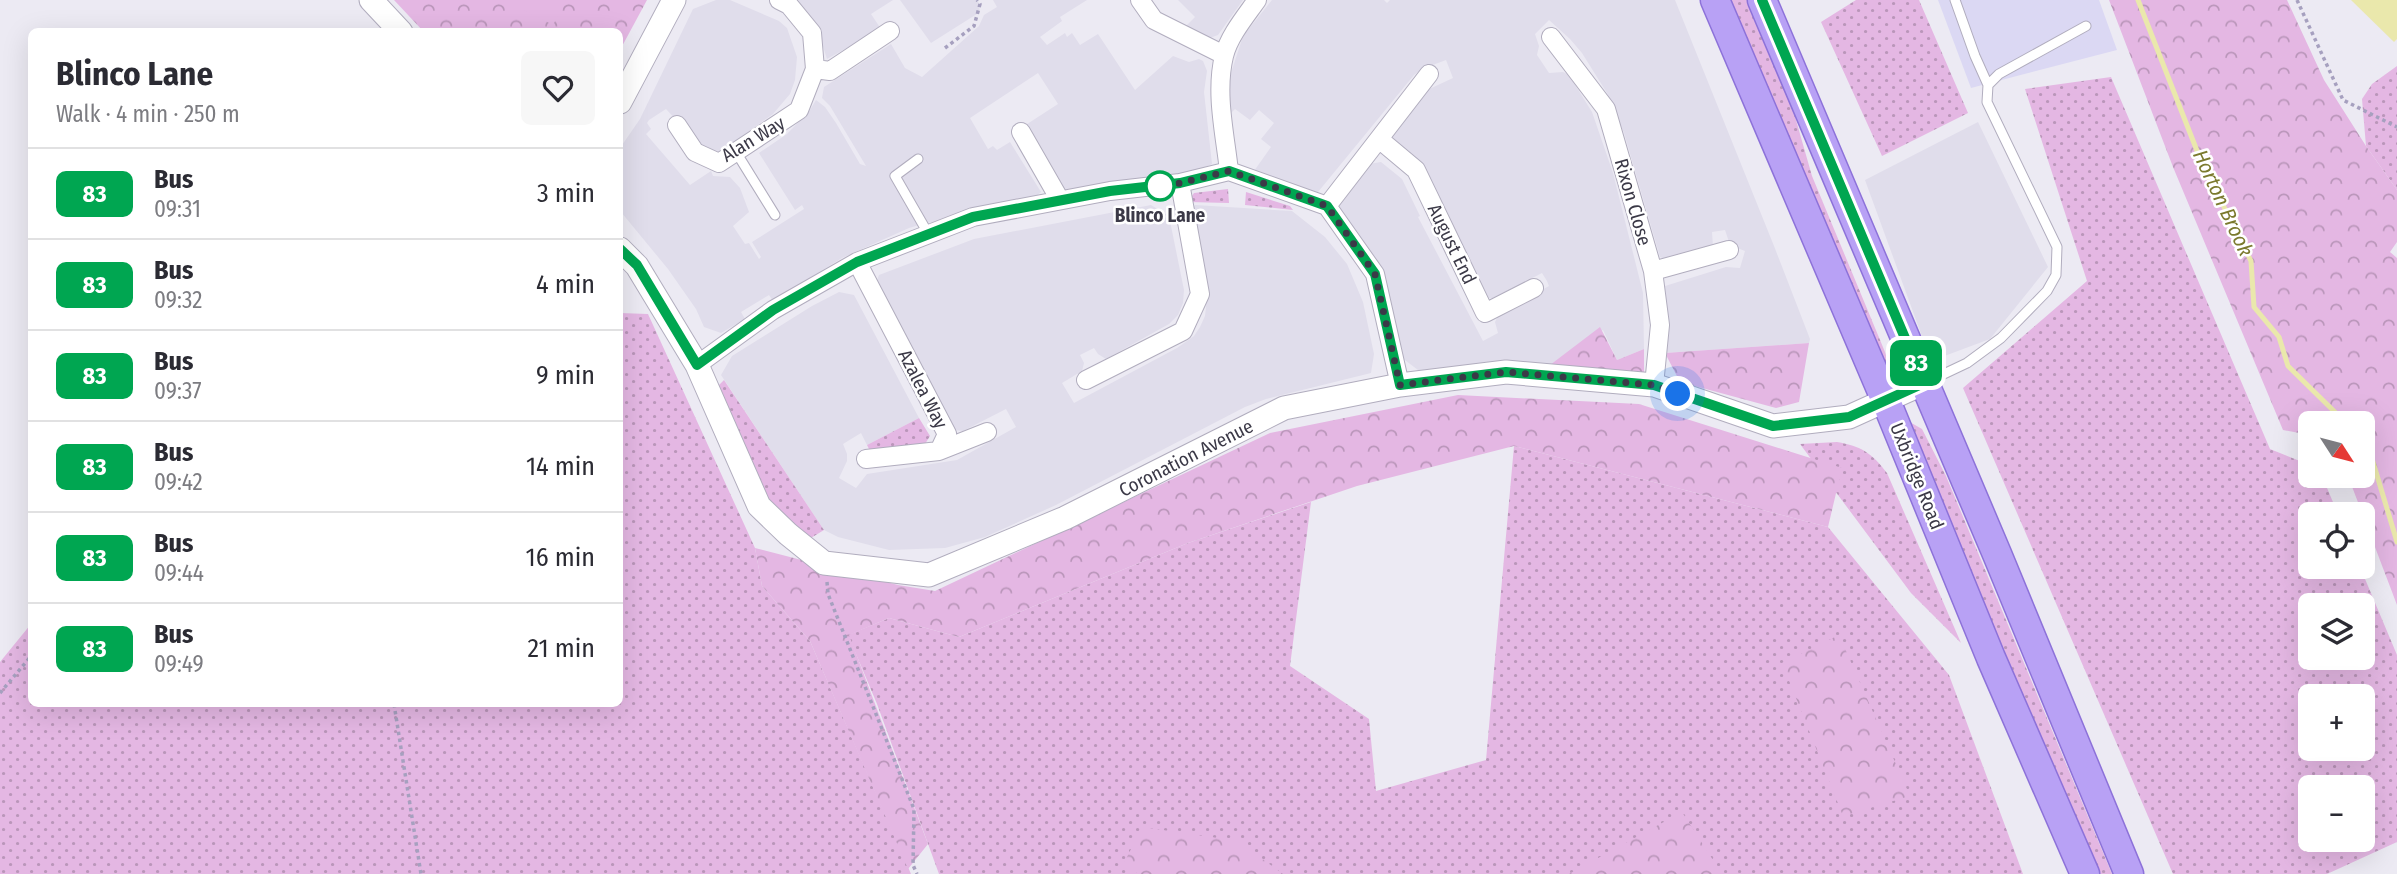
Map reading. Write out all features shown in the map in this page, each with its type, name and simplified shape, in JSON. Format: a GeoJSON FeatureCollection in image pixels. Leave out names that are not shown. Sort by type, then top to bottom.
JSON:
{"type":"FeatureCollection","features":[{"type":"Feature","properties":{"kind":"main road","name":"Uxbridge Road"},"geometry":{"type":"LineString","coordinates":[[1716,0],[1886,401],[1991,658],[2085,874]]}},
{"type":"Feature","properties":{"kind":"main road"},"geometry":{"type":"LineString","coordinates":[[1762,0],[2129,874]]}},
{"type":"Feature","properties":{"kind":"street"},"geometry":{"type":"LineString","coordinates":[[370,0],[397,28]]}},
{"type":"Feature","properties":{"kind":"street"},"geometry":{"type":"LineString","coordinates":[[623,96],[674,0]]}},
{"type":"Feature","properties":{"kind":"street"},"geometry":{"type":"LineString","coordinates":[[1140,0],[1154,20],[1224,55]]}},
{"type":"Feature","properties":{"kind":"street"},"geometry":{"type":"LineString","coordinates":[[1229,171],[1221,91],[1224,55],[1237,29],[1257,0]]}},
{"type":"Feature","properties":{"kind":"street","name":"Alan Way"},"geometry":{"type":"LineString","coordinates":[[677,125],[695,152],[719,163],[799,110],[815,69],[812,33],[786,2]]}},
{"type":"Feature","properties":{"kind":"street"},"geometry":{"type":"LineString","coordinates":[[815,69],[830,71],[890,31]]}},
{"type":"Feature","properties":{"kind":"street","name":"Rixon Close"},"geometry":{"type":"LineString","coordinates":[[1551,37],[1606,109],[1653,271],[1660,325],[1654,385]]}},
{"type":"Feature","properties":{"kind":"street"},"geometry":{"type":"LineString","coordinates":[[1327,206],[1429,74]]}},
{"type":"Feature","properties":{"kind":"street"},"geometry":{"type":"LineString","coordinates":[[1021,132],[1060,200]]}},
{"type":"Feature","properties":{"kind":"street","name":"August End"},"geometry":{"type":"LineString","coordinates":[[1379,139],[1416,170],[1485,313],[1534,288]]}},
{"type":"Feature","properties":{"kind":"street"},"geometry":{"type":"LineString","coordinates":[[697,365],[773,310],[857,262],[973,217],[1110,191],[1180,183],[1229,171],[1327,206],[1375,274],[1400,385]]}},
{"type":"Feature","properties":{"kind":"street"},"geometry":{"type":"LineString","coordinates":[[1086,380],[1183,331],[1200,294],[1180,183]]}},
{"type":"Feature","properties":{"kind":"street"},"geometry":{"type":"LineString","coordinates":[[1653,271],[1729,250]]}},
{"type":"Feature","properties":{"kind":"street"},"geometry":{"type":"LineString","coordinates":[[623,252],[637,265],[697,365],[759,506],[788,534],[824,562]]}},
{"type":"Feature","properties":{"kind":"street","name":"Azalea Way"},"geometry":{"type":"LineString","coordinates":[[857,262],[947,434],[939,451],[866,459]]}},
{"type":"Feature","properties":{"kind":"street","name":"Coronation Avenue"},"geometry":{"type":"LineString","coordinates":[[824,562],[929,575],[1065,518],[1284,408],[1400,385],[1506,372],[1654,385],[1773,426],[1849,417],[1924,383]]}},
{"type":"Feature","properties":{"kind":"street"},"geometry":{"type":"LineString","coordinates":[[939,451],[987,432]]}},
{"type":"Feature","properties":{"kind":"lane"},"geometry":{"type":"LineString","coordinates":[[1924,383],[1967,363],[2001,338],[2047,291],[2056,275],[2057,247],[1987,102],[1988,85],[1955,0]]}},
{"type":"Feature","properties":{"kind":"lane"},"geometry":{"type":"LineString","coordinates":[[1988,85],[1999,74],[2086,26]]}},
{"type":"Feature","properties":{"kind":"lane"},"geometry":{"type":"LineString","coordinates":[[736,152],[775,215]]}},
{"type":"Feature","properties":{"kind":"lane"},"geometry":{"type":"LineString","coordinates":[[918,159],[895,176],[929,235]]}},
{"type":"Feature","properties":{"kind":"path"},"geometry":{"type":"LineString","coordinates":[[945,48],[974,26],[980,4],[977,0]]}},
{"type":"Feature","properties":{"kind":"path"},"geometry":{"type":"LineString","coordinates":[[2297,0],[2343,100],[2397,127]]}},
{"type":"Feature","properties":{"kind":"path"},"geometry":{"type":"LineString","coordinates":[[824,562],[828,594],[914,809],[913,865],[917,874]]}},
{"type":"Feature","properties":{"kind":"path"},"geometry":{"type":"LineString","coordinates":[[0,693],[28,660]]}},
{"type":"Feature","properties":{"kind":"path"},"geometry":{"type":"LineString","coordinates":[[394,707],[421,874]]}},
{"type":"Feature","properties":{"kind":"shaded area"},"geometry":{"type":"Polygon","coordinates":[[[716,0],[730,0],[779,21],[787,28],[797,57],[795,80],[790,94],[773,114],[718,153],[706,152],[666,109],[647,123],[651,129],[646,134],[690,185],[711,171],[713,176],[730,177],[740,188],[749,212],[733,226],[759,259],[761,257],[752,242],[804,209],[802,205],[795,210],[759,153],[787,134],[816,100],[825,107],[836,123],[860,164],[866,166],[830,106],[822,98],[824,87],[891,44],[905,68],[922,77],[979,26],[984,15],[997,7],[993,0],[1087,0],[1060,17],[1062,21],[1040,37],[1047,45],[1065,33],[1067,37],[1072,33],[1080,45],[1098,34],[1135,90],[1173,56],[1189,62],[1199,59],[1203,61],[1207,71],[1204,92],[1212,164],[1197,171],[1064,196],[1021,128],[1058,104],[1038,73],[970,118],[988,149],[993,146],[997,150],[1010,142],[1041,192],[1032,200],[909,228],[842,258],[773,301],[769,295],[741,312],[745,319],[721,333],[704,327],[696,309],[668,269],[623,214],[623,144],[640,119],[693,9],[716,0]]]}},
{"type":"Feature","properties":{"kind":"shaded area"},"geometry":{"type":"Polygon","coordinates":[[[798,0],[893,0],[871,14],[881,29],[827,59],[818,31],[798,0]]]}},
{"type":"Feature","properties":{"kind":"shaded area"},"geometry":{"type":"Polygon","coordinates":[[[900,0],[978,0],[980,12],[931,43],[900,0]]]}},
{"type":"Feature","properties":{"kind":"shaded area"},"geometry":{"type":"Polygon","coordinates":[[[1178,0],[1243,0],[1218,35],[1207,39],[1183,29],[1195,17],[1178,0]]]}},
{"type":"Feature","properties":{"kind":"shaded area"},"geometry":{"type":"Polygon","coordinates":[[[1272,0],[1384,0],[1387,3],[1390,0],[1675,0],[1774,246],[1810,339],[1809,343],[1665,353],[1665,286],[1726,267],[1740,268],[1745,251],[1730,245],[1725,230],[1712,232],[1713,247],[1665,259],[1660,257],[1624,133],[1607,93],[1582,53],[1549,20],[1535,34],[1539,46],[1537,55],[1549,73],[1563,72],[1569,75],[1592,112],[1613,173],[1643,293],[1644,349],[1617,360],[1603,330],[1550,365],[1418,370],[1397,354],[1393,333],[1336,207],[1369,164],[1381,162],[1402,179],[1420,216],[1418,217],[1483,341],[1498,333],[1495,322],[1499,314],[1549,286],[1542,273],[1493,298],[1486,298],[1392,142],[1391,136],[1425,91],[1453,78],[1446,60],[1414,75],[1318,192],[1306,191],[1254,171],[1271,147],[1261,139],[1274,123],[1259,110],[1250,120],[1235,109],[1231,113],[1228,92],[1243,36],[1272,0]]]}},
{"type":"Feature","properties":{"kind":"shaded area"},"geometry":{"type":"Polygon","coordinates":[[[1938,0],[2099,0],[2117,50],[1971,88],[1938,0]]]}},
{"type":"Feature","properties":{"kind":"shaded area"},"geometry":{"type":"Polygon","coordinates":[[[2351,0],[2397,0],[2397,39],[2394,42],[2351,0]]]}},
{"type":"Feature","properties":{"kind":"shaded area"},"geometry":{"type":"Polygon","coordinates":[[[1978,122],[2048,267],[1990,339],[1931,361],[1865,180],[1978,122]]]}},
{"type":"Feature","properties":{"kind":"shaded area"},"geometry":{"type":"Polygon","coordinates":[[[1151,205],[1169,216],[1184,290],[1183,303],[1178,315],[1169,324],[1106,359],[1094,348],[1080,355],[1084,363],[1082,371],[1062,383],[1074,403],[1177,348],[1194,336],[1200,327],[1205,316],[1208,288],[1192,210],[1195,205],[1292,211],[1325,237],[1347,264],[1363,302],[1374,354],[1371,373],[1266,399],[1245,407],[1056,505],[985,537],[945,548],[889,550],[838,537],[824,530],[721,375],[732,356],[812,306],[839,292],[854,295],[919,418],[867,445],[861,433],[843,444],[847,461],[839,478],[856,488],[867,474],[957,460],[1016,427],[1006,409],[963,431],[953,430],[875,286],[879,275],[974,239],[1151,205]]]}},
{"type":"Feature","properties":{"kind":"green space"},"geometry":{"type":"Polygon","coordinates":[[[394,0],[647,0],[623,44],[623,28],[420,28],[394,0]]]}},
{"type":"Feature","properties":{"kind":"green space"},"geometry":{"type":"Polygon","coordinates":[[[522,0],[566,0],[553,25],[518,7],[522,0]]]}},
{"type":"Feature","properties":{"kind":"green space"},"geometry":{"type":"Polygon","coordinates":[[[1724,0],[1749,0],[1794,113],[1812,176],[1885,352],[1890,368],[1888,375],[1724,0]]]}},
{"type":"Feature","properties":{"kind":"green space"},"geometry":{"type":"Polygon","coordinates":[[[1856,0],[1919,0],[1968,113],[1882,156],[1821,22],[1856,0]]]}},
{"type":"Feature","properties":{"kind":"green space"},"geometry":{"type":"Polygon","coordinates":[[[2109,0],[2287,0],[2324,80],[2397,190],[2397,242],[2390,252],[2397,258],[2397,605],[2375,547],[2375,502],[2358,502],[2353,488],[2375,488],[2375,411],[2298,411],[2298,433],[2283,430],[2173,167],[2109,0]]]}},
{"type":"Feature","properties":{"kind":"green space"},"geometry":{"type":"Polygon","coordinates":[[[2397,66],[2397,190],[2366,146],[2362,99],[2372,84],[2397,66]]]}},
{"type":"Feature","properties":{"kind":"green space"},"geometry":{"type":"Polygon","coordinates":[[[2111,77],[2270,449],[2298,460],[2298,488],[2327,488],[2333,502],[2298,502],[2298,579],[2365,579],[2371,593],[2298,593],[2298,670],[2375,670],[2375,603],[2397,655],[2397,842],[2327,874],[2173,874],[1963,388],[2087,281],[2025,89],[2111,77]]]}},
{"type":"Feature","properties":{"kind":"green space"},"geometry":{"type":"Polygon","coordinates":[[[1228,189],[1229,203],[1188,202],[1194,193],[1228,189]]]}},
{"type":"Feature","properties":{"kind":"green space"},"geometry":{"type":"Polygon","coordinates":[[[1246,192],[1290,206],[1293,210],[1245,205],[1246,192]]]}},
{"type":"Feature","properties":{"kind":"green space"},"geometry":{"type":"Polygon","coordinates":[[[623,313],[648,314],[755,548],[762,586],[810,641],[911,874],[0,874],[0,662],[28,628],[28,707],[623,707],[623,313]]]}},
{"type":"Feature","properties":{"kind":"green space"},"geometry":{"type":"Polygon","coordinates":[[[1600,327],[1617,360],[1644,349],[1644,374],[1550,365],[1600,327]]]}},
{"type":"Feature","properties":{"kind":"green space"},"geometry":{"type":"Polygon","coordinates":[[[1809,343],[1799,402],[1776,408],[1680,382],[1665,353],[1809,343]]]}},
{"type":"Feature","properties":{"kind":"green space"},"geometry":{"type":"Polygon","coordinates":[[[724,380],[824,530],[806,541],[765,507],[711,393],[724,380]]]}},
{"type":"Feature","properties":{"kind":"green space"},"geometry":{"type":"Polygon","coordinates":[[[1458,395],[1639,404],[1842,468],[1828,527],[1514,446],[1357,486],[1188,543],[959,637],[889,618],[849,635],[928,844],[908,869],[810,641],[762,586],[755,548],[898,585],[935,591],[1270,433],[1458,395]]]}},
{"type":"Feature","properties":{"kind":"green space"},"geometry":{"type":"Polygon","coordinates":[[[919,418],[930,436],[925,444],[874,451],[869,449],[867,445],[919,418]]]}},
{"type":"Feature","properties":{"kind":"green space"},"geometry":{"type":"Polygon","coordinates":[[[1908,421],[1922,429],[1946,476],[2112,874],[2085,874],[1908,421]]]}},
{"type":"Feature","properties":{"kind":"green space"},"geometry":{"type":"Polygon","coordinates":[[[1837,442],[1865,452],[1887,473],[1961,643],[1911,593],[1800,444],[1837,442]]]}},
{"type":"Feature","properties":{"kind":"green space"},"geometry":{"type":"Polygon","coordinates":[[[1514,446],[1828,527],[1949,675],[2023,874],[939,874],[877,704],[848,635],[889,618],[959,637],[1188,543],[1311,502],[1290,666],[1369,719],[1376,791],[1486,760],[1514,446]]]}},
{"type":"Feature","properties":{"kind":"green space"},"geometry":{"type":"Polygon","coordinates":[[[1839,635],[1910,796],[1843,816],[1782,663],[1839,635]]]}},
{"type":"Feature","properties":{"kind":"green space"},"geometry":{"type":"Polygon","coordinates":[[[1682,812],[1722,874],[1569,874],[1682,812]]]}},
{"type":"Feature","properties":{"kind":"green space"},"geometry":{"type":"Polygon","coordinates":[[[1142,827],[1238,841],[1283,874],[1138,874],[1124,863],[1142,827]]]}},
{"type":"Feature","properties":{"kind":"waterway","name":"Horton Brook"},"geometry":{"type":"LineString","coordinates":[[2138,0],[2201,161],[2251,261],[2254,307],[2279,337],[2288,366],[2334,411]]}},
{"type":"Feature","properties":{"kind":"waterway","name":"Horton Brook"},"geometry":{"type":"LineString","coordinates":[[2375,469],[2397,542]]}},
{"type":"Feature","properties":{"kind":"bus line","name":"83"},"geometry":{"type":"LineString","coordinates":[[623,252],[637,265],[697,365],[773,310],[857,262],[973,217],[1110,191],[1180,183],[1229,171],[1327,206],[1375,274],[1400,385],[1506,372],[1654,385],[1773,426],[1849,417],[1924,383],[1762,0]]}},
{"type":"Feature","properties":{"kind":"place","name":"Blinco Lane"},"geometry":{"type":"Point","coordinates":[1160,186]}},
{"type":"Feature","properties":{"kind":"route"},"geometry":{"type":"LineString","coordinates":[[1160,186],[1157,186],[1229,171],[1327,206],[1375,274],[1400,385],[1506,372],[1654,385],[1678,394]]}}]}
